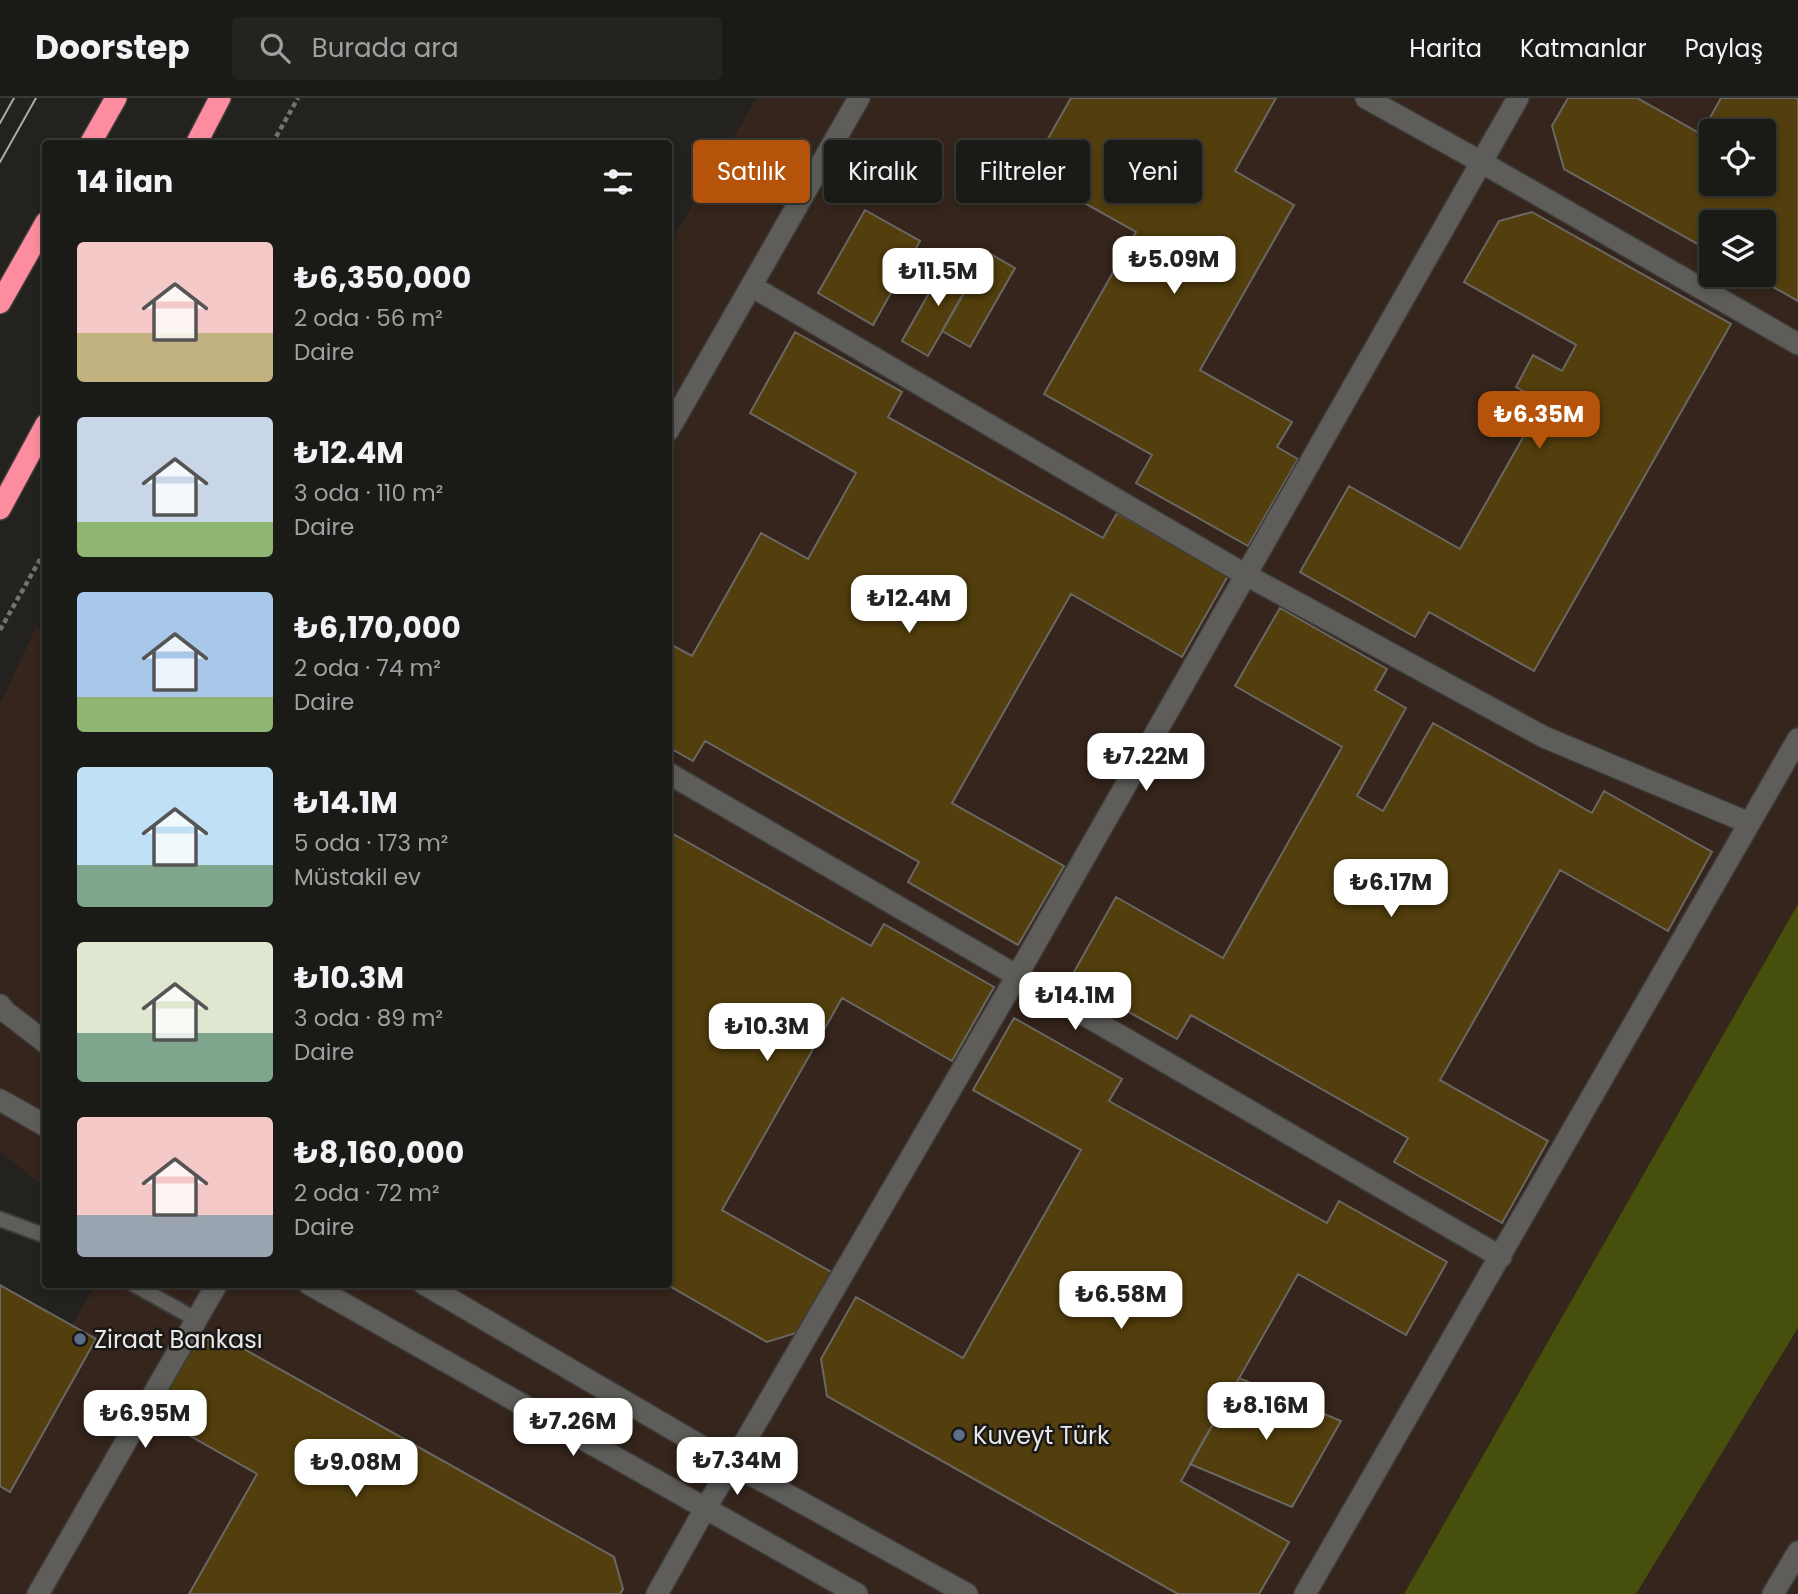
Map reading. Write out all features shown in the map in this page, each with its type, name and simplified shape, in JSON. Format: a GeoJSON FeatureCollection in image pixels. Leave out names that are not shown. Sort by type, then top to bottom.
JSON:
{"type":"FeatureCollection","features":[{"type":"Feature","properties":{"kind":"highway"},"geometry":{"type":"LineString","coordinates":[[92,140],[116,98]]}},
{"type":"Feature","properties":{"kind":"highway"},"geometry":{"type":"LineString","coordinates":[[198,140],[220,98]]}},
{"type":"Feature","properties":{"kind":"highway"},"geometry":{"type":"LineString","coordinates":[[0,303],[42,229]]}},
{"type":"Feature","properties":{"kind":"highway"},"geometry":{"type":"LineString","coordinates":[[0,509],[42,431]]}},
{"type":"Feature","properties":{"kind":"street"},"geometry":{"type":"LineString","coordinates":[[672,424],[859,98]]}},
{"type":"Feature","properties":{"kind":"street"},"geometry":{"type":"LineString","coordinates":[[1366,98],[1798,344]]}},
{"type":"Feature","properties":{"kind":"street"},"geometry":{"type":"LineString","coordinates":[[657,1594],[1018,974],[1518,98]]}},
{"type":"Feature","properties":{"kind":"street"},"geometry":{"type":"LineString","coordinates":[[751,286],[1246,575],[1544,737],[1749,823]]}},
{"type":"Feature","properties":{"kind":"street"},"geometry":{"type":"LineString","coordinates":[[1305,1594],[1798,739]]}},
{"type":"Feature","properties":{"kind":"street"},"geometry":{"type":"LineString","coordinates":[[672,775],[1501,1257]]}},
{"type":"Feature","properties":{"kind":"street"},"geometry":{"type":"LineString","coordinates":[[0,1004],[6,1013],[42,1040]]}},
{"type":"Feature","properties":{"kind":"street"},"geometry":{"type":"LineString","coordinates":[[0,1100],[42,1124]]}},
{"type":"Feature","properties":{"kind":"street"},"geometry":{"type":"LineString","coordinates":[[38,1594],[215,1288]]}},
{"type":"Feature","properties":{"kind":"street"},"geometry":{"type":"LineString","coordinates":[[316,1288],[857,1594]]}},
{"type":"Feature","properties":{"kind":"street"},"geometry":{"type":"LineString","coordinates":[[431,1288],[732,1464],[967,1594]]}},
{"type":"Feature","properties":{"kind":"street"},"geometry":{"type":"LineString","coordinates":[[1773,1594],[1798,1552]]}},
{"type":"Feature","properties":{"kind":"lane"},"geometry":{"type":"LineString","coordinates":[[0,1219],[42,1235]]}},
{"type":"Feature","properties":{"kind":"lane"},"geometry":{"type":"LineString","coordinates":[[141,1288],[197,1320]]}},
{"type":"Feature","properties":{"kind":"path"},"geometry":{"type":"LineString","coordinates":[[274,140],[298,98]]}},
{"type":"Feature","properties":{"kind":"path"},"geometry":{"type":"LineString","coordinates":[[0,630],[42,555]]}},
{"type":"Feature","properties":{"kind":"shaded area"},"geometry":{"type":"Polygon","coordinates":[[[757,98],[1798,98],[1798,1594],[0,1594],[0,1444],[94,1288],[672,1288],[672,239],[694,203],[810,203],[810,140],[732,140],[757,98]]]}},
{"type":"Feature","properties":{"kind":"shaded area"},"geometry":{"type":"Polygon","coordinates":[[[36,627],[42,630],[42,1185],[0,1152],[0,704],[36,627]]]}},
{"type":"Feature","properties":{"kind":"green space"},"geometry":{"type":"Polygon","coordinates":[[[1798,904],[1798,1328],[1636,1594],[1404,1594],[1798,904]]]}},
{"type":"Feature","properties":{"kind":"building"},"geometry":{"type":"Polygon","coordinates":[[[1071,98],[1276,98],[1235,171],[1294,205],[1200,370],[1292,422],[1277,447],[1298,459],[1248,546],[1136,483],[1152,455],[1044,394],[1136,232],[1084,203],[1090,203],[1090,140],[1047,140],[1071,98]]]}},
{"type":"Feature","properties":{"kind":"building"},"geometry":{"type":"Polygon","coordinates":[[[1568,98],[1637,98],[1699,133],[1699,196],[1776,196],[1776,119],[1709,119],[1721,98],[1798,98],[1798,301],[1773,287],[1776,287],[1776,210],[1699,210],[1699,245],[1564,169],[1552,126],[1568,98]]]}},
{"type":"Feature","properties":{"kind":"building"},"geometry":{"type":"Polygon","coordinates":[[[865,210],[920,241],[873,325],[818,293],[865,210]]]}},
{"type":"Feature","properties":{"kind":"building"},"geometry":{"type":"Polygon","coordinates":[[[1532,212],[1731,324],[1534,671],[1429,612],[1415,637],[1300,572],[1349,486],[1460,549],[1543,402],[1516,387],[1533,355],[1562,371],[1576,345],[1464,282],[1499,221],[1532,212]]]}},
{"type":"Feature","properties":{"kind":"building"},"geometry":{"type":"Polygon","coordinates":[[[987,252],[1015,268],[970,347],[942,331],[987,252]]]}},
{"type":"Feature","properties":{"kind":"building"},"geometry":{"type":"Polygon","coordinates":[[[947,261],[974,276],[928,356],[902,341],[947,261]]]}},
{"type":"Feature","properties":{"kind":"building"},"geometry":{"type":"Polygon","coordinates":[[[795,332],[902,392],[888,417],[1103,538],[1117,513],[1228,576],[1182,657],[1071,594],[952,803],[1064,866],[1018,945],[908,882],[919,862],[705,741],[693,761],[672,749],[672,645],[692,656],[761,533],[808,559],[856,473],[750,413],[795,332]]]}},
{"type":"Feature","properties":{"kind":"building"},"geometry":{"type":"Polygon","coordinates":[[[1280,608],[1387,669],[1375,690],[1406,708],[1357,796],[1383,811],[1433,723],[1592,813],[1604,791],[1712,852],[1668,931],[1560,870],[1440,1080],[1548,1141],[1502,1223],[1394,1162],[1408,1138],[1191,1015],[1177,1039],[1070,979],[1116,897],[1223,958],[1342,747],[1235,686],[1280,608]]]}},
{"type":"Feature","properties":{"kind":"building"},"geometry":{"type":"Polygon","coordinates":[[[672,833],[871,946],[884,924],[994,987],[952,1061],[842,998],[722,1210],[833,1273],[799,1332],[767,1342],[672,1287],[672,833]]]}},
{"type":"Feature","properties":{"kind":"building"},"geometry":{"type":"Polygon","coordinates":[[[1014,1018],[1122,1079],[1109,1101],[1327,1223],[1339,1201],[1447,1262],[1406,1335],[1298,1274],[1181,1481],[1289,1542],[1259,1594],[1178,1594],[827,1396],[821,1359],[856,1297],[963,1358],[1081,1150],[973,1090],[1014,1018]]]}},
{"type":"Feature","properties":{"kind":"building"},"geometry":{"type":"Polygon","coordinates":[[[0,1285],[96,1339],[10,1492],[0,1486],[0,1285]]]}},
{"type":"Feature","properties":{"kind":"building"},"geometry":{"type":"Polygon","coordinates":[[[221,1336],[614,1557],[623,1589],[620,1594],[189,1594],[257,1474],[150,1413],[189,1344],[221,1336]]]}},
{"type":"Feature","properties":{"kind":"building"},"geometry":{"type":"Polygon","coordinates":[[[1239,1378],[1341,1421],[1292,1507],[1190,1464],[1239,1378]]]}},
{"type":"Feature","properties":{"kind":"tram line"},"geometry":{"type":"LineString","coordinates":[[0,123],[14,98]]}},
{"type":"Feature","properties":{"kind":"tram line"},"geometry":{"type":"LineString","coordinates":[[0,162],[36,98]]}},
{"type":"Feature","properties":{"kind":"place","name":"Ziraat Bankası"},"geometry":{"type":"Point","coordinates":[80,1339]}},
{"type":"Feature","properties":{"kind":"place","name":"Kuveyt Türk"},"geometry":{"type":"Point","coordinates":[959,1435]}}]}
